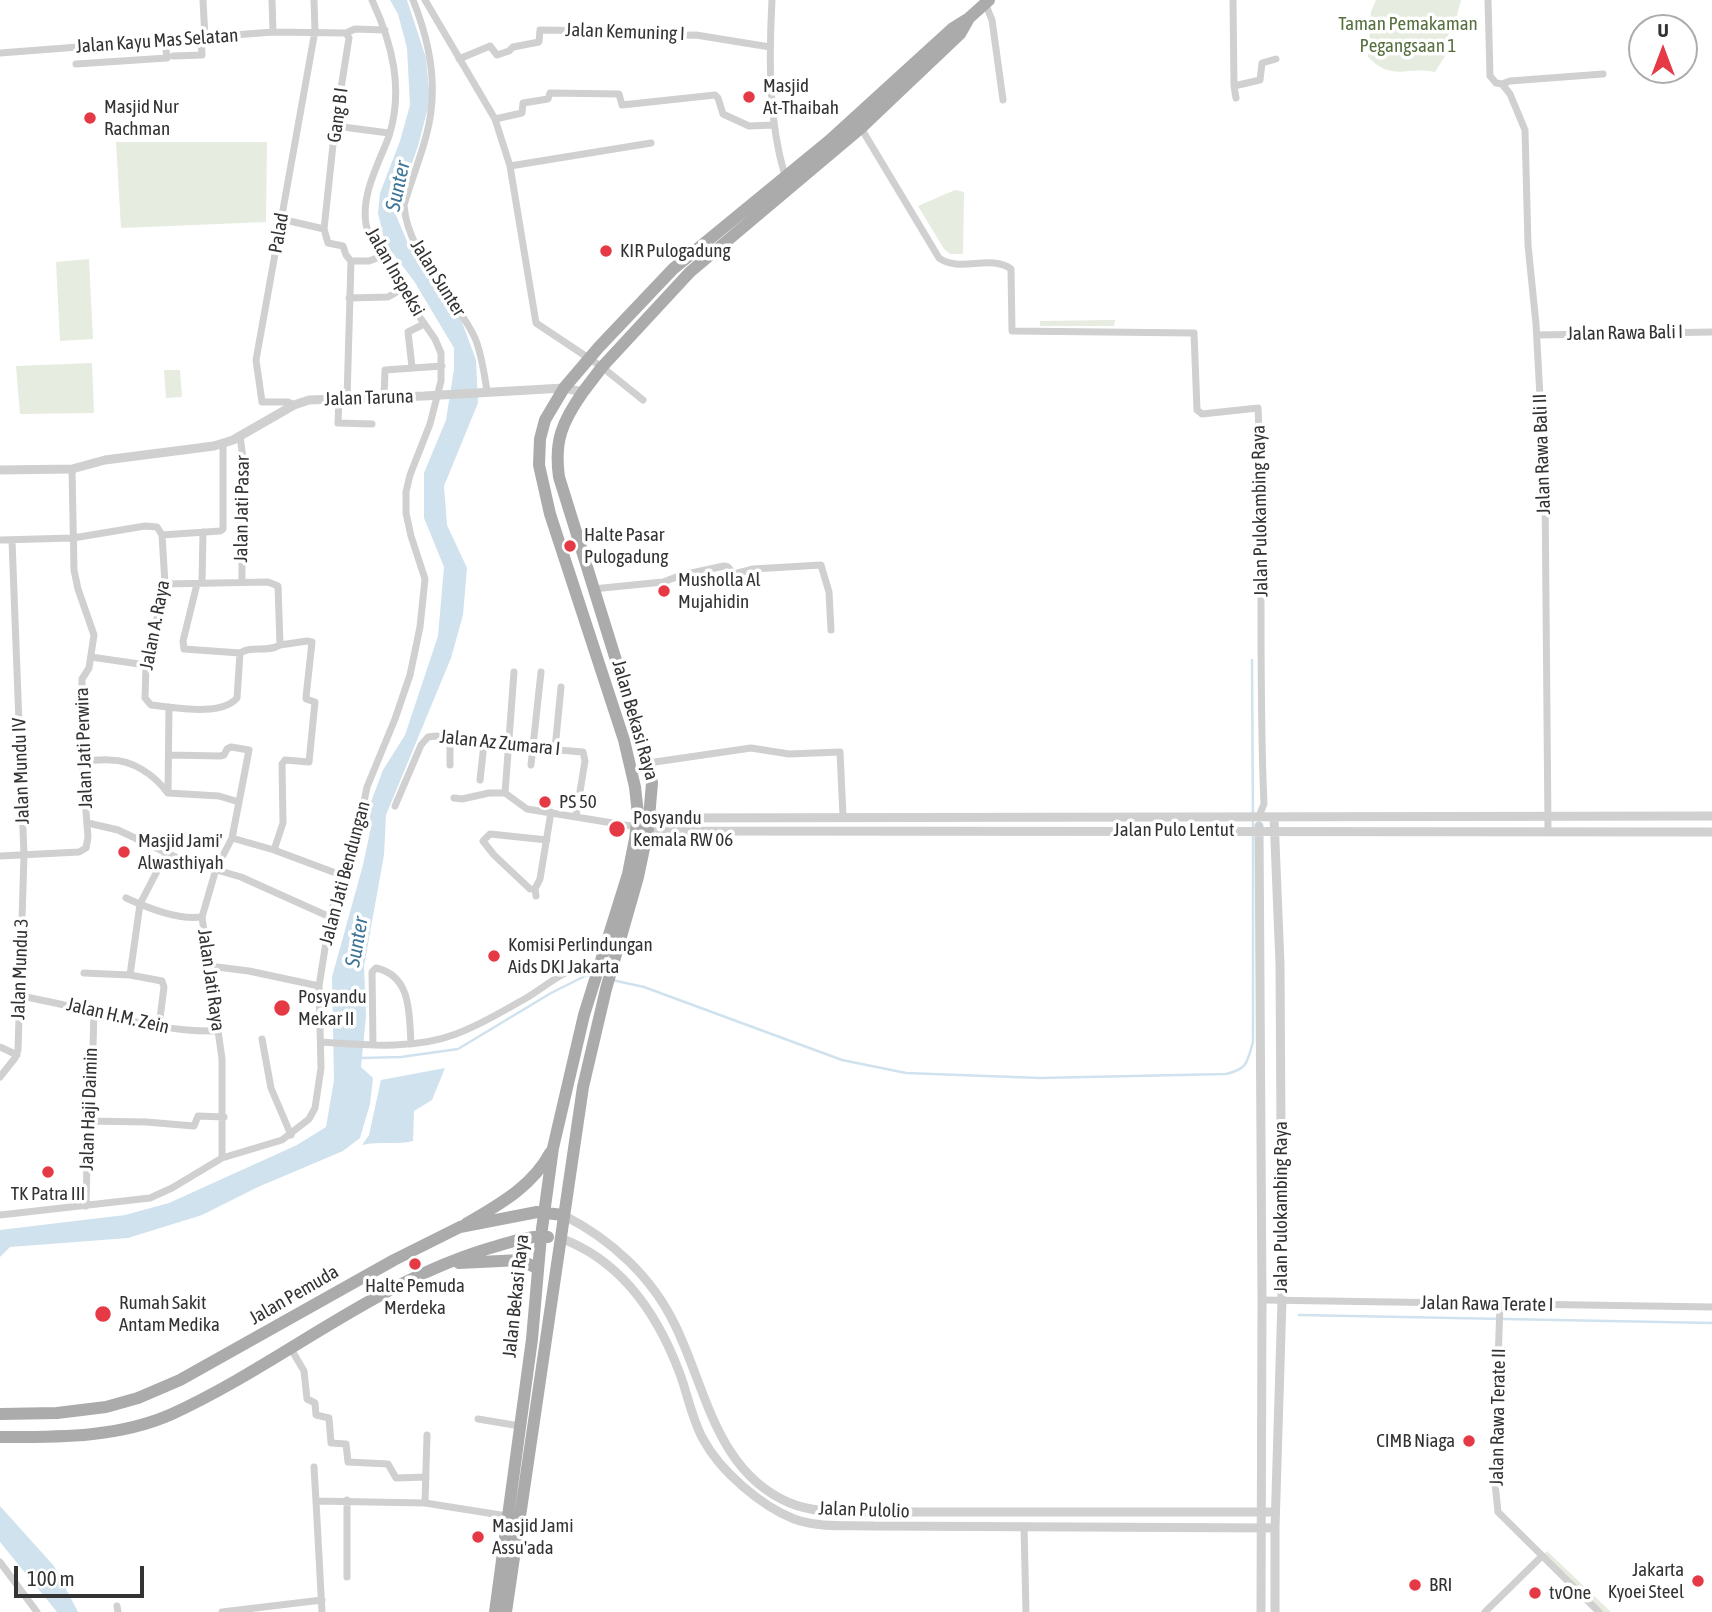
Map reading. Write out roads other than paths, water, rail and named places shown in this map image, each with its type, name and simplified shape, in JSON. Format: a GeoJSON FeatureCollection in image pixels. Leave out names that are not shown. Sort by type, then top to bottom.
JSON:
{"type":"FeatureCollection","features":[{"type":"Feature","properties":{"kind":"main road","name":"Jalan Bekasi Raya"},"geometry":{"type":"LineString","coordinates":[[506,1612],[533,1381],[564,1215],[600,989],[605,966],[638,877],[640,823],[633,772],[550,514],[539,465],[540,439],[545,420],[564,388],[673,269],[960,34],[969,18],[987,1]]}},
{"type":"Feature","properties":{"kind":"main road","name":"Jalan Bekasi Raya"},"geometry":{"type":"LineString","coordinates":[[640,823],[652,783],[559,477],[556,453],[565,421],[602,368],[690,272],[861,128],[911,75]]}},
{"type":"Feature","properties":{"kind":"main road","name":"Jalan Bekasi Raya"},"geometry":{"type":"LineString","coordinates":[[495,1612],[520,1426],[533,1381],[538,1269],[552,1148],[586,1008],[600,989]]}},
{"type":"Feature","properties":{"kind":"main road"},"geometry":{"type":"LineString","coordinates":[[460,1227],[494,1207],[533,1178],[552,1148]]}},
{"type":"Feature","properties":{"kind":"main road","name":"Jalan Pemuda"},"geometry":{"type":"LineString","coordinates":[[0,1414],[89,1410],[138,1398],[167,1387],[394,1260],[460,1227],[544,1211],[564,1215]]}},
{"type":"Feature","properties":{"kind":"main road"},"geometry":{"type":"LineString","coordinates":[[0,1437],[62,1436],[113,1432],[135,1427],[171,1414],[291,1349],[394,1286],[441,1264],[527,1238],[560,1238]]}},
{"type":"Feature","properties":{"kind":"main road"},"geometry":{"type":"LineString","coordinates":[[441,1264],[521,1260],[538,1269]]}},
{"type":"Feature","properties":{"kind":"street"},"geometry":{"type":"LineString","coordinates":[[202,55],[203,0]]}},
{"type":"Feature","properties":{"kind":"street"},"geometry":{"type":"LineString","coordinates":[[271,0],[273,32]]}},
{"type":"Feature","properties":{"kind":"street","name":"Palad"},"geometry":{"type":"LineString","coordinates":[[294,405],[288,402],[262,402],[256,360],[315,31],[314,0]]}},
{"type":"Feature","properties":{"kind":"street","name":"Jalan Inspeksi"},"geometry":{"type":"LineString","coordinates":[[372,0],[394,59],[396,80],[395,104],[389,133],[368,191],[365,209],[368,230],[441,353],[442,366]]}},
{"type":"Feature","properties":{"kind":"street","name":"Jalan Sunter"},"geometry":{"type":"LineString","coordinates":[[413,0],[426,37],[432,89],[431,114],[404,205],[405,216],[408,228],[430,269],[464,318],[475,340],[481,354],[483,391]]}},
{"type":"Feature","properties":{"kind":"street"},"geometry":{"type":"LineString","coordinates":[[425,0],[495,119],[510,166],[536,323],[643,400]]}},
{"type":"Feature","properties":{"kind":"street"},"geometry":{"type":"LineString","coordinates":[[772,0],[769,70],[773,125],[785,176]]}},
{"type":"Feature","properties":{"kind":"street"},"geometry":{"type":"LineString","coordinates":[[1233,0],[1236,98]]}},
{"type":"Feature","properties":{"kind":"street","name":"Jalan Rawa Bali II"},"geometry":{"type":"LineString","coordinates":[[1488,0],[1490,76],[1510,94],[1525,130],[1528,245],[1537,335],[1545,488],[1548,831]]}},
{"type":"Feature","properties":{"kind":"street"},"geometry":{"type":"LineString","coordinates":[[987,1],[1003,100]]}},
{"type":"Feature","properties":{"kind":"street"},"geometry":{"type":"LineString","coordinates":[[315,31],[346,33],[355,29],[384,28]]}},
{"type":"Feature","properties":{"kind":"street","name":"Jalan Kemuning I"},"geometry":{"type":"LineString","coordinates":[[459,59],[490,47],[497,55],[513,47],[539,42],[540,30],[606,31],[633,36],[696,35],[770,47]]}},
{"type":"Feature","properties":{"kind":"street","name":"Jalan Kayu Mas Selatan"},"geometry":{"type":"LineString","coordinates":[[0,53],[315,31]]}},
{"type":"Feature","properties":{"kind":"street","name":"Gang B I"},"geometry":{"type":"LineString","coordinates":[[324,229],[335,126],[349,38],[346,33]]}},
{"type":"Feature","properties":{"kind":"street"},"geometry":{"type":"LineString","coordinates":[[76,64],[167,58],[165,41]]}},
{"type":"Feature","properties":{"kind":"street"},"geometry":{"type":"LineString","coordinates":[[113,45],[114,61]]}},
{"type":"Feature","properties":{"kind":"street"},"geometry":{"type":"LineString","coordinates":[[173,56],[213,55]]}},
{"type":"Feature","properties":{"kind":"street"},"geometry":{"type":"LineString","coordinates":[[1234,86],[1259,80],[1262,63],[1276,59]]}},
{"type":"Feature","properties":{"kind":"street"},"geometry":{"type":"LineString","coordinates":[[1502,84],[1510,81],[1603,74]]}},
{"type":"Feature","properties":{"kind":"street"},"geometry":{"type":"LineString","coordinates":[[495,119],[522,113],[523,103],[548,99],[550,93],[619,94],[622,105],[715,95],[723,114],[749,126],[773,125]]}},
{"type":"Feature","properties":{"kind":"street"},"geometry":{"type":"LineString","coordinates":[[335,126],[389,133]]}},
{"type":"Feature","properties":{"kind":"street","name":"Jalan Pulokambing Raya"},"geometry":{"type":"LineString","coordinates":[[861,128],[939,258],[950,264],[1003,264],[1011,269],[1012,331],[1194,333],[1197,410],[1202,414],[1258,408],[1262,604],[1260,702],[1264,804],[1257,816],[1262,1300],[1261,1612]]}},
{"type":"Feature","properties":{"kind":"street"},"geometry":{"type":"LineString","coordinates":[[510,166],[651,143]]}},
{"type":"Feature","properties":{"kind":"street"},"geometry":{"type":"LineString","coordinates":[[281,219],[324,229],[328,243],[343,246],[351,261],[343,399],[338,424],[372,424]]}},
{"type":"Feature","properties":{"kind":"street"},"geometry":{"type":"LineString","coordinates":[[351,261],[369,261],[382,256]]}},
{"type":"Feature","properties":{"kind":"street"},"geometry":{"type":"LineString","coordinates":[[349,298],[388,297],[402,289]]}},
{"type":"Feature","properties":{"kind":"street"},"geometry":{"type":"LineString","coordinates":[[412,367],[408,332],[424,324]]}},
{"type":"Feature","properties":{"kind":"street","name":"Jalan Rawa Bali I"},"geometry":{"type":"LineString","coordinates":[[1537,335],[1712,332]]}},
{"type":"Feature","properties":{"kind":"street"},"geometry":{"type":"LineString","coordinates":[[384,398],[385,370],[412,367],[442,366],[440,395]]}},
{"type":"Feature","properties":{"kind":"street","name":"Jalan Taruna"},"geometry":{"type":"LineString","coordinates":[[0,470],[72,469],[105,460],[223,444],[294,405],[309,400],[564,388],[583,392]]}},
{"type":"Feature","properties":{"kind":"street","name":"Jalan Jati Bendungan"},"geometry":{"type":"LineString","coordinates":[[0,1215],[150,1198],[222,1158],[282,1140],[309,1119],[315,1108],[323,1042],[319,986],[330,917],[341,875],[356,841],[368,787],[410,675],[423,607],[425,579],[411,537],[406,513],[406,492],[440,395]]}},
{"type":"Feature","properties":{"kind":"street","name":"Jalan Jati Pasar"},"geometry":{"type":"LineString","coordinates":[[240,436],[245,473],[242,502],[242,582]]}},
{"type":"Feature","properties":{"kind":"street"},"geometry":{"type":"LineString","coordinates":[[0,540],[73,538],[145,526],[157,527],[162,535],[222,530],[223,444]]}},
{"type":"Feature","properties":{"kind":"street","name":"Jalan Jati Perwira"},"geometry":{"type":"LineString","coordinates":[[72,469],[73,538],[78,589],[94,635],[89,668],[82,679],[82,761],[85,816],[88,823]]}},
{"type":"Feature","properties":{"kind":"street"},"geometry":{"type":"LineString","coordinates":[[203,532],[200,584],[183,641],[186,650],[240,653],[307,641],[312,641],[313,644],[306,696],[306,699],[315,702],[309,761],[283,761],[283,823],[274,850]]}},
{"type":"Feature","properties":{"kind":"street","name":"Jalan A. Raya"},"geometry":{"type":"LineString","coordinates":[[162,535],[165,584],[146,665],[145,698],[151,705],[169,707]]}},
{"type":"Feature","properties":{"kind":"street","name":"Jalan Mundu IV"},"geometry":{"type":"LineString","coordinates":[[12,540],[24,855]]}},
{"type":"Feature","properties":{"kind":"street"},"geometry":{"type":"LineString","coordinates":[[593,589],[663,582],[724,566],[734,574],[753,569],[822,566],[829,592],[831,630]]}},
{"type":"Feature","properties":{"kind":"street"},"geometry":{"type":"LineString","coordinates":[[165,584],[268,582],[278,586],[280,645]]}},
{"type":"Feature","properties":{"kind":"street"},"geometry":{"type":"LineString","coordinates":[[168,793],[169,707],[192,710],[228,706],[235,702],[240,653]]}},
{"type":"Feature","properties":{"kind":"street"},"geometry":{"type":"LineString","coordinates":[[91,657],[146,665]]}},
{"type":"Feature","properties":{"kind":"street"},"geometry":{"type":"LineString","coordinates":[[505,793],[514,671]]}},
{"type":"Feature","properties":{"kind":"street"},"geometry":{"type":"LineString","coordinates":[[531,765],[541,671]]}},
{"type":"Feature","properties":{"kind":"street"},"geometry":{"type":"LineString","coordinates":[[555,749],[561,687]]}},
{"type":"Feature","properties":{"kind":"street","name":"Jalan Az Zumara I"},"geometry":{"type":"LineString","coordinates":[[395,806],[416,755],[426,738],[436,736],[484,744],[585,753],[576,816]]}},
{"type":"Feature","properties":{"kind":"street"},"geometry":{"type":"LineString","coordinates":[[450,740],[450,765]]}},
{"type":"Feature","properties":{"kind":"street"},"geometry":{"type":"LineString","coordinates":[[480,780],[484,744]]}},
{"type":"Feature","properties":{"kind":"street","name":"Jalan Jati Raya"},"geometry":{"type":"LineString","coordinates":[[169,755],[220,756],[224,755],[228,748],[249,750],[232,838],[216,869],[202,917],[222,1059],[222,1158]]}},
{"type":"Feature","properties":{"kind":"street"},"geometry":{"type":"LineString","coordinates":[[648,763],[751,748],[789,754],[840,752],[843,816]]}},
{"type":"Feature","properties":{"kind":"street"},"geometry":{"type":"LineString","coordinates":[[82,761],[106,759],[125,762],[146,772],[168,793],[219,796],[239,802]]}},
{"type":"Feature","properties":{"kind":"street"},"geometry":{"type":"LineString","coordinates":[[454,798],[505,793],[528,809],[640,823]]}},
{"type":"Feature","properties":{"kind":"street"},"geometry":{"type":"LineString","coordinates":[[1264,804],[1274,817]]}},
{"type":"Feature","properties":{"kind":"street"},"geometry":{"type":"LineString","coordinates":[[547,840],[490,834],[484,838],[483,844],[535,892],[540,880],[547,840],[551,812]]}},
{"type":"Feature","properties":{"kind":"street","name":"Jalan Pulo Lentut"},"geometry":{"type":"LineString","coordinates":[[640,823],[843,816],[1712,816]]}},
{"type":"Feature","properties":{"kind":"street","name":"Jalan Pulokambing Raya"},"geometry":{"type":"LineString","coordinates":[[1274,817],[1280,964],[1282,1300],[1275,1512],[1275,1612]]}},
{"type":"Feature","properties":{"kind":"street"},"geometry":{"type":"LineString","coordinates":[[0,856],[79,852],[86,848],[88,823],[118,830],[166,854],[241,877],[330,917]]}},
{"type":"Feature","properties":{"kind":"street","name":"Jalan Pulo Lentut"},"geometry":{"type":"LineString","coordinates":[[640,823],[1712,832]]}},
{"type":"Feature","properties":{"kind":"street"},"geometry":{"type":"LineString","coordinates":[[232,838],[274,850],[341,875]]}},
{"type":"Feature","properties":{"kind":"street"},"geometry":{"type":"LineString","coordinates":[[130,975],[140,905],[166,854]]}},
{"type":"Feature","properties":{"kind":"street","name":"Jalan Mundu 3"},"geometry":{"type":"LineString","coordinates":[[17,1055],[24,855]]}},
{"type":"Feature","properties":{"kind":"street"},"geometry":{"type":"LineString","coordinates":[[126,898],[140,905],[178,915],[202,917]]}},
{"type":"Feature","properties":{"kind":"street"},"geometry":{"type":"LineString","coordinates":[[323,1042],[411,1044],[453,1035],[472,1028],[565,973],[588,963],[605,966]]}},
{"type":"Feature","properties":{"kind":"street"},"geometry":{"type":"LineString","coordinates":[[209,967],[276,975],[319,986]]}},
{"type":"Feature","properties":{"kind":"street"},"geometry":{"type":"LineString","coordinates":[[371,1045],[372,972],[376,968],[392,973],[405,993],[411,1044]]}},
{"type":"Feature","properties":{"kind":"street"},"geometry":{"type":"LineString","coordinates":[[84,973],[130,975],[162,981],[164,987],[159,1026]]}},
{"type":"Feature","properties":{"kind":"street","name":"Jalan H.M. Zein"},"geometry":{"type":"LineString","coordinates":[[19,996],[159,1026],[218,1031]]}},
{"type":"Feature","properties":{"kind":"street","name":"Jalan Haji Daimin"},"geometry":{"type":"LineString","coordinates":[[86,1206],[94,1011]]}},
{"type":"Feature","properties":{"kind":"street"},"geometry":{"type":"LineString","coordinates":[[262,1039],[271,1088],[291,1135]]}},
{"type":"Feature","properties":{"kind":"street"},"geometry":{"type":"LineString","coordinates":[[0,1047],[17,1055],[0,1077]]}},
{"type":"Feature","properties":{"kind":"street"},"geometry":{"type":"LineString","coordinates":[[88,1121],[194,1126],[198,1116],[224,1117]]}},
{"type":"Feature","properties":{"kind":"street","name":"Jalan Pulolio"},"geometry":{"type":"LineString","coordinates":[[564,1215],[622,1254],[640,1273],[676,1325],[719,1434],[742,1466],[774,1495],[792,1504],[816,1511],[874,1512],[1275,1512]]}},
{"type":"Feature","properties":{"kind":"street","name":"Jalan Pulolio"},"geometry":{"type":"LineString","coordinates":[[560,1238],[612,1269],[644,1303],[657,1323],[680,1375],[696,1425],[715,1460],[762,1501],[796,1520],[817,1524],[874,1526],[1275,1528]]}},
{"type":"Feature","properties":{"kind":"street"},"geometry":{"type":"LineString","coordinates":[[612,1269],[622,1254]]}},
{"type":"Feature","properties":{"kind":"street","name":"Jalan Rawa Terate I"},"geometry":{"type":"LineString","coordinates":[[1262,1300],[1500,1309],[1712,1307]]}},
{"type":"Feature","properties":{"kind":"street","name":"Jalan Rawa Terate II"},"geometry":{"type":"LineString","coordinates":[[1500,1309],[1494,1474],[1498,1512],[1599,1612]]}},
{"type":"Feature","properties":{"kind":"street"},"geometry":{"type":"LineString","coordinates":[[291,1349],[304,1371],[307,1399],[315,1403],[317,1416],[329,1418],[331,1443],[346,1444],[348,1462],[388,1464],[396,1478],[426,1478]]}},
{"type":"Feature","properties":{"kind":"street"},"geometry":{"type":"LineString","coordinates":[[680,1375],[693,1369]]}},
{"type":"Feature","properties":{"kind":"street"},"geometry":{"type":"LineString","coordinates":[[478,1419],[520,1426]]}},
{"type":"Feature","properties":{"kind":"street"},"geometry":{"type":"LineString","coordinates":[[425,1503],[428,1436]]}},
{"type":"Feature","properties":{"kind":"street"},"geometry":{"type":"LineString","coordinates":[[314,1466],[322,1612]]}},
{"type":"Feature","properties":{"kind":"street"},"geometry":{"type":"LineString","coordinates":[[347,1500],[347,1577]]}},
{"type":"Feature","properties":{"kind":"street"},"geometry":{"type":"LineString","coordinates":[[316,1501],[425,1503],[507,1516]]}},
{"type":"Feature","properties":{"kind":"street"},"geometry":{"type":"LineString","coordinates":[[874,1512],[874,1526]]}},
{"type":"Feature","properties":{"kind":"street"},"geometry":{"type":"LineString","coordinates":[[915,1512],[915,1526]]}},
{"type":"Feature","properties":{"kind":"street"},"geometry":{"type":"LineString","coordinates":[[1024,1526],[1026,1612]]}},
{"type":"Feature","properties":{"kind":"street"},"geometry":{"type":"LineString","coordinates":[[1485,1612],[1542,1556]]}},
{"type":"Feature","properties":{"kind":"street"},"geometry":{"type":"LineString","coordinates":[[0,1562],[37,1612]]}},
{"type":"Feature","properties":{"kind":"street"},"geometry":{"type":"LineString","coordinates":[[222,1612],[322,1600]]}},
{"type":"Feature","properties":{"kind":"water","name":"Sunter"},"geometry":{"type":"Polygon","coordinates":[[[390,0],[407,0],[426,58],[430,100],[418,146],[395,213],[409,246],[426,273],[459,314],[476,360],[478,403],[444,486],[447,525],[467,568],[463,615],[451,658],[386,815],[384,855],[364,966],[366,1016],[361,1067],[373,1078],[370,1104],[360,1138],[343,1151],[258,1187],[202,1215],[128,1238],[10,1247],[0,1257],[0,1230],[125,1215],[169,1203],[297,1145],[326,1127],[334,1080],[332,977],[363,865],[371,827],[369,807],[383,770],[405,735],[438,636],[444,567],[424,518],[424,473],[446,420],[454,369],[454,348],[414,281],[385,243],[378,213],[380,193],[400,141],[410,105],[407,48],[398,14],[390,0]]]}},
{"type":"Feature","properties":{"kind":"water"},"geometry":{"type":"Polygon","coordinates":[[[445,1068],[432,1100],[414,1111],[413,1141],[362,1145],[369,1135],[381,1080],[445,1068]]]}},
{"type":"Feature","properties":{"kind":"water"},"geometry":{"type":"Polygon","coordinates":[[[0,1506],[54,1566],[78,1612],[57,1612],[0,1542],[0,1506]]]}},
{"type":"Feature","properties":{"kind":"waterway"},"geometry":{"type":"LineString","coordinates":[[1252,660],[1253,828]]}},
{"type":"Feature","properties":{"kind":"waterway"},"geometry":{"type":"LineString","coordinates":[[612,980],[644,987],[842,1060],[906,1073],[1040,1078],[1226,1074],[1239,1070],[1246,1064],[1253,1042],[1253,835]]}},
{"type":"Feature","properties":{"kind":"waterway"},"geometry":{"type":"LineString","coordinates":[[361,1058],[401,1057],[458,1049],[551,993],[587,975],[592,976]]}},
{"type":"Feature","properties":{"kind":"waterway"},"geometry":{"type":"LineString","coordinates":[[1299,1315],[1712,1323]]}},
{"type":"Feature","properties":{"kind":"place","name":"Masjid At-Thaibah"},"geometry":{"type":"Point","coordinates":[749,97]}},
{"type":"Feature","properties":{"kind":"place","name":"Masjid Nur Rachman"},"geometry":{"type":"Point","coordinates":[90,118]}},
{"type":"Feature","properties":{"kind":"place","name":"KIR Pulogadung"},"geometry":{"type":"Point","coordinates":[606,251]}},
{"type":"Feature","properties":{"kind":"place","name":"Halte Pasar Pulogadung"},"geometry":{"type":"Point","coordinates":[570,546]}},
{"type":"Feature","properties":{"kind":"place","name":"Musholla Al Mujahidin"},"geometry":{"type":"Point","coordinates":[664,591]}},
{"type":"Feature","properties":{"kind":"place","name":"PS 50"},"geometry":{"type":"Point","coordinates":[545,802]}},
{"type":"Feature","properties":{"kind":"place","name":"Posyandu Kemala RW 06"},"geometry":{"type":"Point","coordinates":[617,829]}},
{"type":"Feature","properties":{"kind":"place","name":"Masjid Jami' Alwasthiyah"},"geometry":{"type":"Point","coordinates":[124,852]}},
{"type":"Feature","properties":{"kind":"place","name":"Komisi Perlindungan Aids DKI Jakarta"},"geometry":{"type":"Point","coordinates":[494,956]}},
{"type":"Feature","properties":{"kind":"place","name":"Posyandu Mekar II"},"geometry":{"type":"Point","coordinates":[282,1008]}},
{"type":"Feature","properties":{"kind":"place","name":"TK Patra III"},"geometry":{"type":"Point","coordinates":[48,1172]}},
{"type":"Feature","properties":{"kind":"place","name":"Halte Pemuda Merdeka"},"geometry":{"type":"Point","coordinates":[415,1264]}},
{"type":"Feature","properties":{"kind":"place","name":"Rumah Sakit Antam Medika"},"geometry":{"type":"Point","coordinates":[103,1314]}},
{"type":"Feature","properties":{"kind":"place","name":"CIMB Niaga"},"geometry":{"type":"Point","coordinates":[1469,1441]}},
{"type":"Feature","properties":{"kind":"place","name":"Masjid Jami Assu'ada"},"geometry":{"type":"Point","coordinates":[478,1537]}},
{"type":"Feature","properties":{"kind":"place","name":"Jakarta Kyoei Steel"},"geometry":{"type":"Point","coordinates":[1698,1581]}},
{"type":"Feature","properties":{"kind":"place","name":"BRI"},"geometry":{"type":"Point","coordinates":[1415,1585]}},
{"type":"Feature","properties":{"kind":"place","name":"tvOne"},"geometry":{"type":"Point","coordinates":[1535,1593]}},
{"type":"Feature","properties":{"kind":"park label","name":"Taman Pemakaman Pegangsaan 1"},"geometry":{"type":"Point","coordinates":[1408,35]}}]}
